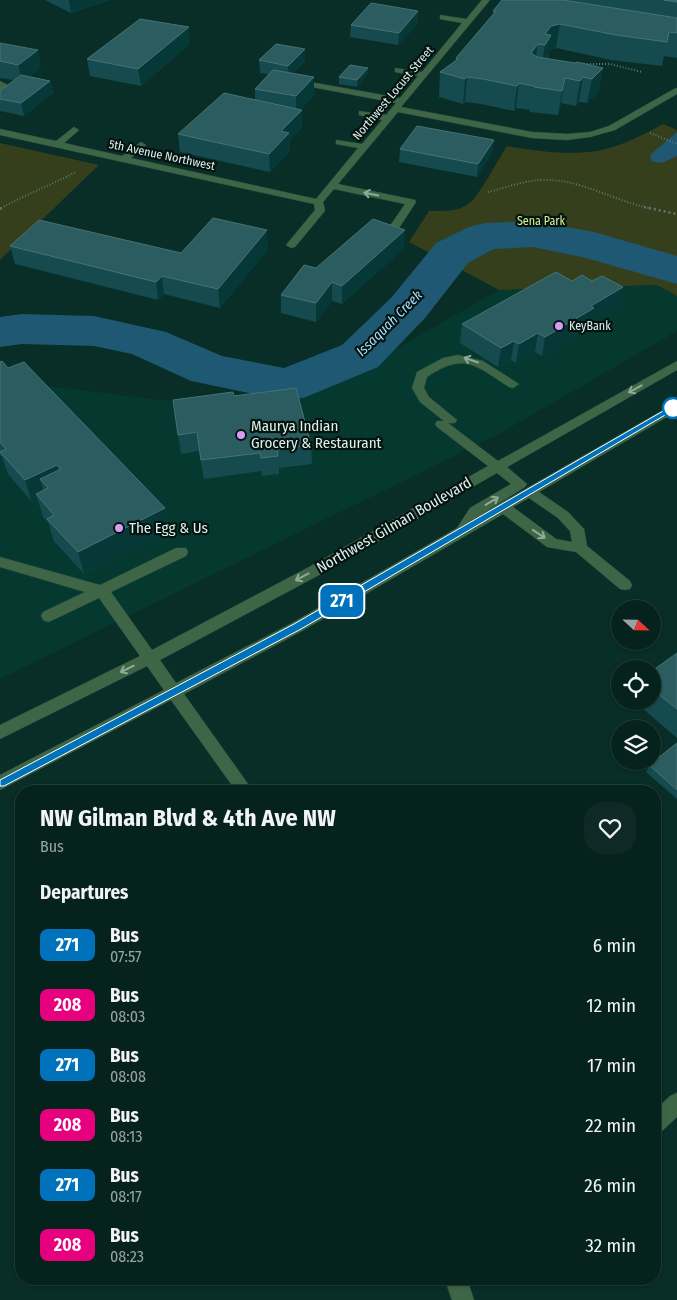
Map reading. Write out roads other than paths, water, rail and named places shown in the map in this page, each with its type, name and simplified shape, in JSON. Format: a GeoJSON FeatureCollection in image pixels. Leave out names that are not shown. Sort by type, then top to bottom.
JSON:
{"type":"FeatureCollection","features":[{"type":"Feature","properties":{"kind":"street","name":"Northwest Locust Street"},"geometry":{"type":"LineString","coordinates":[[291,245],[320,210],[318,202],[486,0]]}},
{"type":"Feature","properties":{"kind":"street"},"geometry":{"type":"LineString","coordinates":[[444,17],[468,22]]}},
{"type":"Feature","properties":{"kind":"street"},"geometry":{"type":"LineString","coordinates":[[398,70],[424,75]]}},
{"type":"Feature","properties":{"kind":"street"},"geometry":{"type":"LineString","coordinates":[[296,81],[402,101]]}},
{"type":"Feature","properties":{"kind":"street"},"geometry":{"type":"LineString","coordinates":[[396,109],[532,135],[572,137],[592,135],[613,128],[677,91]]}},
{"type":"Feature","properties":{"kind":"street"},"geometry":{"type":"LineString","coordinates":[[362,113],[388,118]]}},
{"type":"Feature","properties":{"kind":"street"},"geometry":{"type":"LineString","coordinates":[[57,145],[74,130]]}},
{"type":"Feature","properties":{"kind":"street","name":"5th Avenue Northwest"},"geometry":{"type":"LineString","coordinates":[[0,132],[318,202]]}},
{"type":"Feature","properties":{"kind":"street"},"geometry":{"type":"LineString","coordinates":[[338,142],[364,147]]}},
{"type":"Feature","properties":{"kind":"street"},"geometry":{"type":"LineString","coordinates":[[124,159],[141,145]]}},
{"type":"Feature","properties":{"kind":"street"},"geometry":{"type":"LineString","coordinates":[[332,186],[411,202],[395,226]]}},
{"type":"Feature","properties":{"kind":"street"},"geometry":{"type":"LineString","coordinates":[[458,534],[475,511],[520,484],[497,467],[446,422],[424,399],[418,388],[421,375],[450,360],[463,358],[479,363],[513,384]]}},
{"type":"Feature","properties":{"kind":"street","name":"Northwest Gilman Boulevard"},"geometry":{"type":"LineString","coordinates":[[0,732],[150,658],[316,570],[677,365]]}},
{"type":"Feature","properties":{"kind":"street"},"geometry":{"type":"LineString","coordinates":[[0,783],[298,626],[677,406]]}},
{"type":"Feature","properties":{"kind":"street"},"geometry":{"type":"LineString","coordinates":[[530,492],[563,515],[577,529],[580,548]]}},
{"type":"Feature","properties":{"kind":"street"},"geometry":{"type":"LineString","coordinates":[[503,507],[552,543],[580,548],[625,585]]}},
{"type":"Feature","properties":{"kind":"street"},"geometry":{"type":"LineString","coordinates":[[48,616],[181,552]]}},
{"type":"Feature","properties":{"kind":"street"},"geometry":{"type":"LineString","coordinates":[[0,562],[102,591],[241,785]]}},
{"type":"Feature","properties":{"kind":"street"},"geometry":{"type":"LineString","coordinates":[[661,1118],[677,1103]]}},
{"type":"Feature","properties":{"kind":"street"},"geometry":{"type":"LineString","coordinates":[[458,1285],[463,1300]]}},
{"type":"Feature","properties":{"kind":"water"},"geometry":{"type":"Polygon","coordinates":[[[677,132],[677,156],[662,163],[651,161],[650,155],[677,132]]]}},
{"type":"Feature","properties":{"kind":"waterway","name":"Issaquah Creek"},"geometry":{"type":"LineString","coordinates":[[0,332],[22,329],[94,331],[148,343],[209,370],[288,385],[360,356],[408,308],[452,253],[485,236],[533,234],[594,246],[677,270]]}},
{"type":"Feature","properties":{"kind":"place","name":"KeyBank"},"geometry":{"type":"Point","coordinates":[559,326]}},
{"type":"Feature","properties":{"kind":"place","name":"Maurya Indian Grocery & Restaurant"},"geometry":{"type":"Point","coordinates":[241,435]}},
{"type":"Feature","properties":{"kind":"place","name":"The Egg & Us"},"geometry":{"type":"Point","coordinates":[119,528]}},
{"type":"Feature","properties":{"kind":"park label","name":"Sena Park"},"geometry":{"type":"Point","coordinates":[541,221]}}]}
